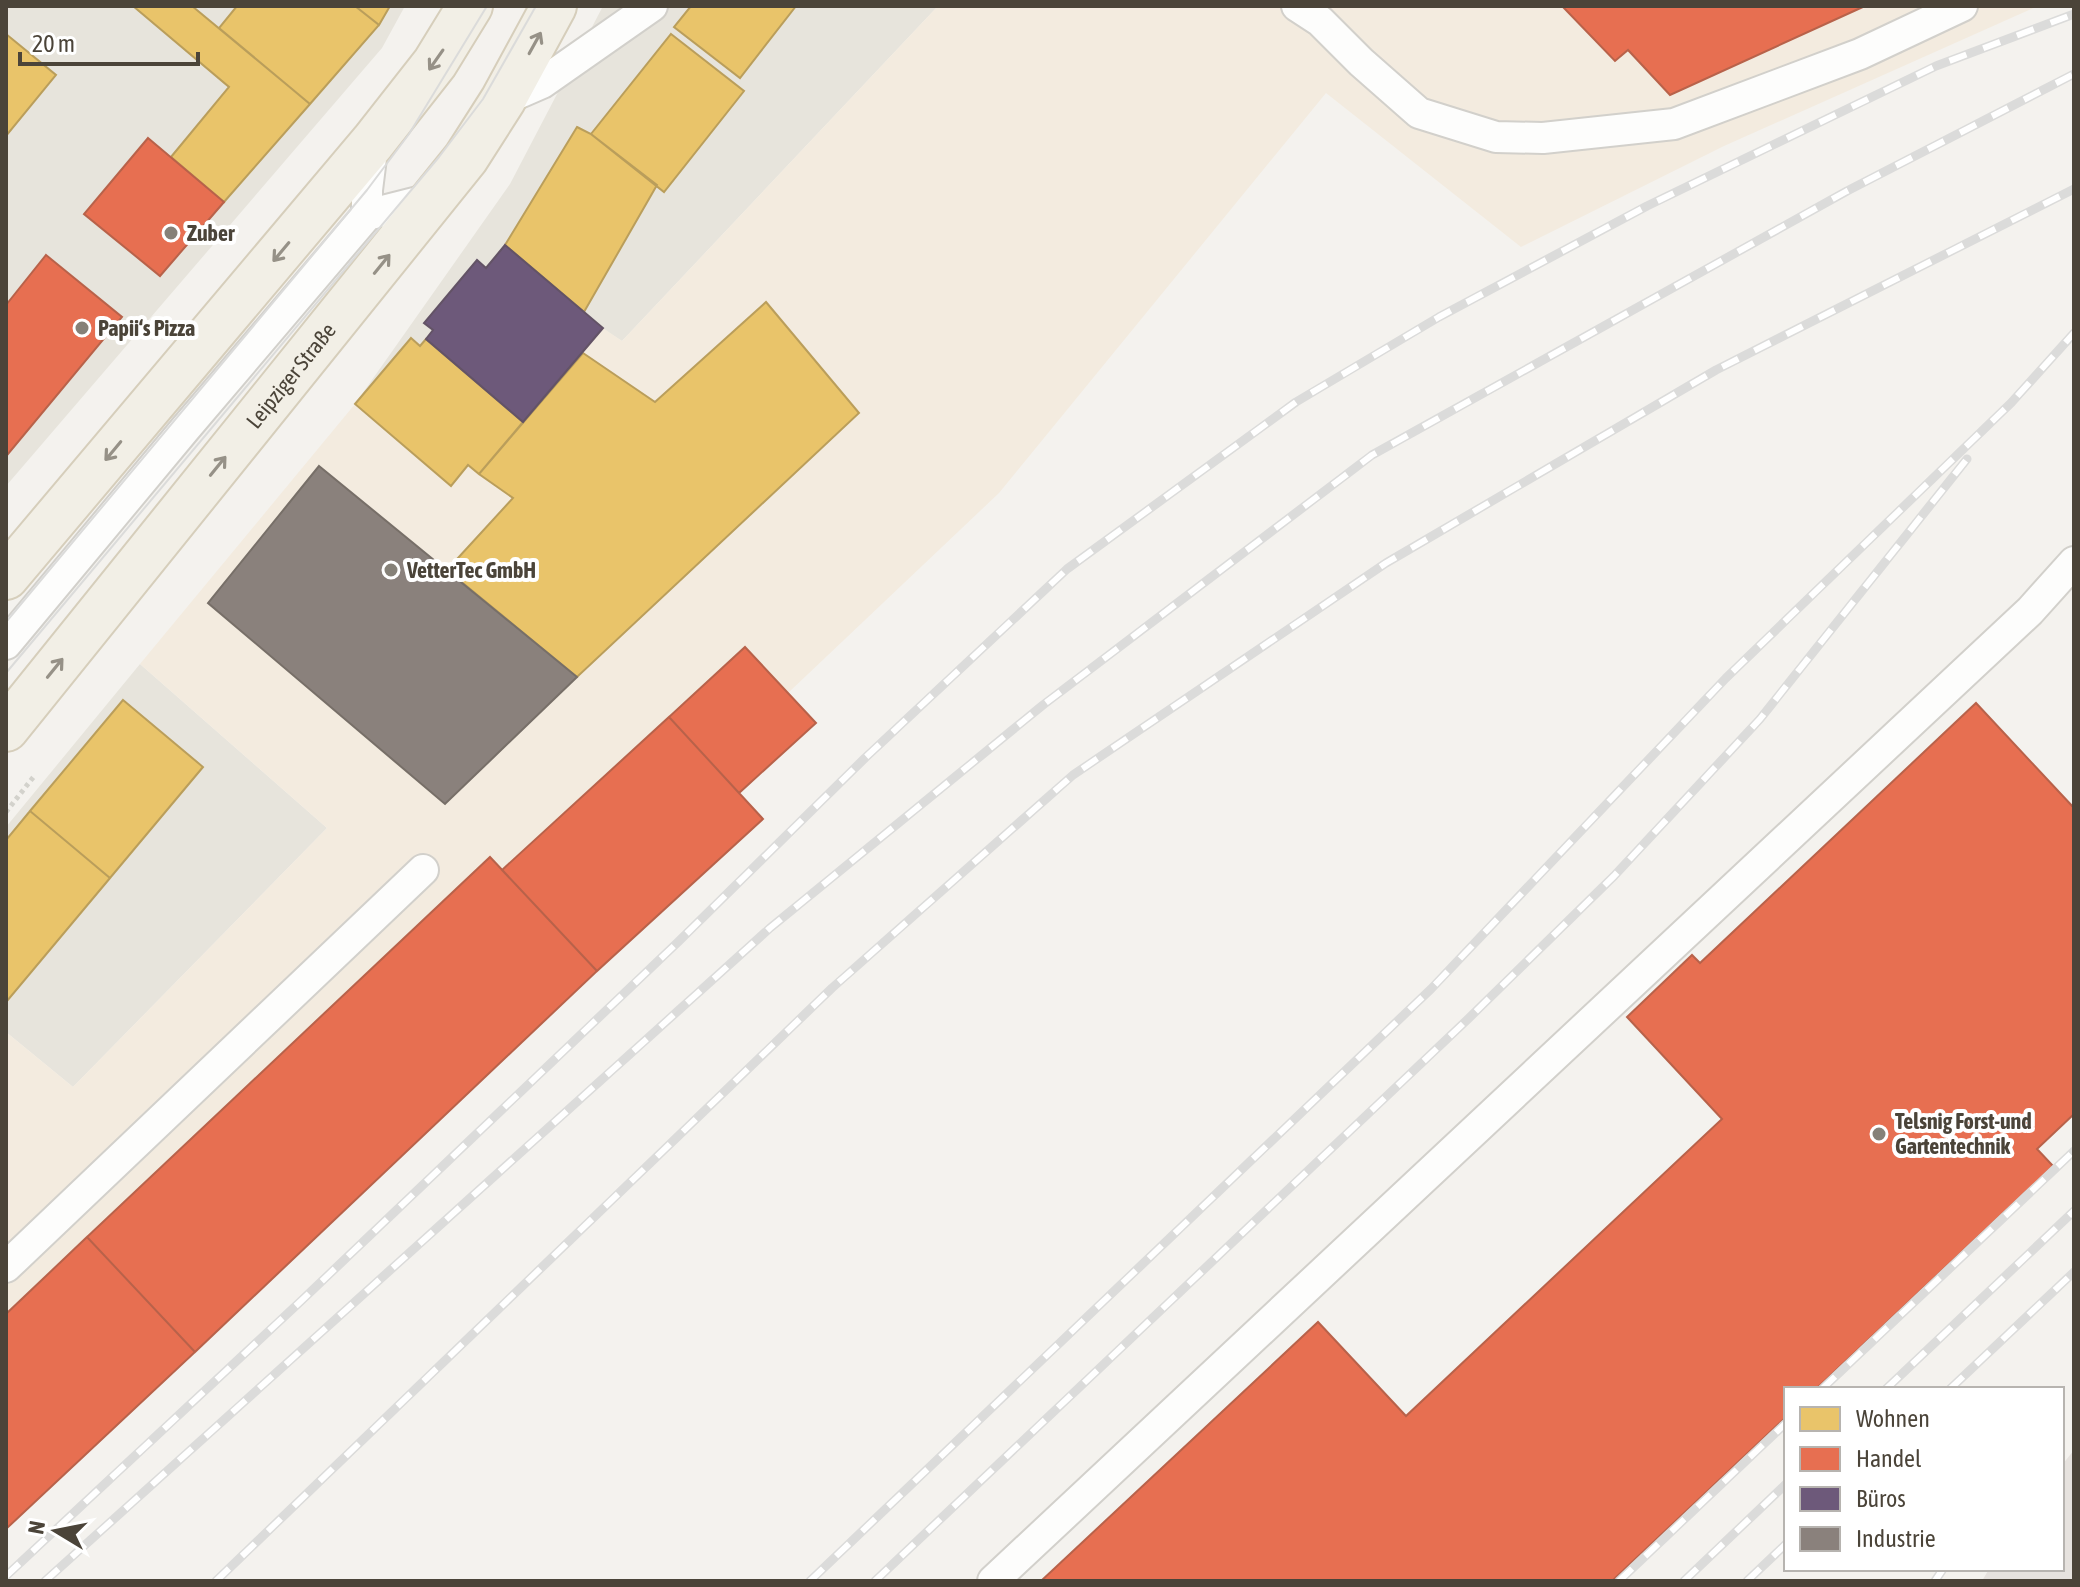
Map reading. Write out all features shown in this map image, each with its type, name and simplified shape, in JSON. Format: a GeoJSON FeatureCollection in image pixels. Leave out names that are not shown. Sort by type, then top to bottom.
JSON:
{"type":"FeatureCollection","features":[{"type":"Feature","properties":{"kind":"main road"},"geometry":{"type":"LineString","coordinates":[[6,577],[373,142],[435,63],[470,6]]}},
{"type":"Feature","properties":{"kind":"main road","name":"Leipziger Straße"},"geometry":{"type":"LineString","coordinates":[[6,729],[466,158],[503,100],[554,6]]}},
{"type":"Feature","properties":{"kind":"lane"},"geometry":{"type":"LineString","coordinates":[[503,100],[542,83],[652,6]]}},
{"type":"Feature","properties":{"kind":"lane"},"geometry":{"type":"LineString","coordinates":[[1313,11],[1361,62],[1419,113],[1496,137],[1543,138],[1674,124],[1860,54],[1962,6]]}},
{"type":"Feature","properties":{"kind":"lane"},"geometry":{"type":"LineString","coordinates":[[367,215],[373,142]]}},
{"type":"Feature","properties":{"kind":"lane"},"geometry":{"type":"LineString","coordinates":[[6,644],[367,215],[434,198]]}},
{"type":"Feature","properties":{"kind":"lane"},"geometry":{"type":"LineString","coordinates":[[993,1581],[2030,611],[2074,562]]}},
{"type":"Feature","properties":{"kind":"lane"},"geometry":{"type":"LineString","coordinates":[[6,1267],[423,870]]}},
{"type":"Feature","properties":{"kind":"shaded area"},"geometry":{"type":"Polygon","coordinates":[[[6,6],[405,6],[382,48],[6,486],[6,6]]]}},
{"type":"Feature","properties":{"kind":"shaded area"},"geometry":{"type":"Polygon","coordinates":[[[603,6],[938,6],[622,341],[603,329],[479,474],[451,486],[355,404],[510,184],[603,6]]]}},
{"type":"Feature","properties":{"kind":"shaded area"},"geometry":{"type":"Polygon","coordinates":[[[938,6],[2038,6],[1724,146],[1521,247],[1326,93],[999,493],[788,693],[816,723],[740,793],[763,819],[597,971],[6,1529],[6,1032],[73,1087],[327,828],[140,664],[355,404],[451,486],[468,465],[479,474],[603,328],[622,341],[938,6]]]}},
{"type":"Feature","properties":{"kind":"shaded area"},"geometry":{"type":"Polygon","coordinates":[[[140,664],[327,828],[73,1087],[6,1032],[6,827],[140,664]]]}},
{"type":"Feature","properties":{"kind":"shaded area"},"geometry":{"type":"Polygon","coordinates":[[[2074,1450],[2074,1581],[1982,1581],[1988,1571],[2064,1571],[2064,1462],[2074,1450]]]}},
{"type":"Feature","properties":{"kind":"building: Wohnen"},"geometry":{"type":"Polygon","coordinates":[[[133,6],[192,6],[310,104],[224,202],[171,157],[229,87],[133,6]]]}},
{"type":"Feature","properties":{"kind":"building: Wohnen"},"geometry":{"type":"Polygon","coordinates":[[[237,6],[355,6],[379,25],[310,104],[219,28],[237,6]]]}},
{"type":"Feature","properties":{"kind":"building: Wohnen"},"geometry":{"type":"Polygon","coordinates":[[[355,6],[390,6],[379,25],[355,6]]]}},
{"type":"Feature","properties":{"kind":"building: Wohnen"},"geometry":{"type":"Polygon","coordinates":[[[691,6],[796,6],[740,78],[674,27],[691,6]]]}},
{"type":"Feature","properties":{"kind":"building: Wohnen"},"geometry":{"type":"Polygon","coordinates":[[[6,34],[56,75],[6,136],[6,34]]]}},
{"type":"Feature","properties":{"kind":"building: Wohnen"},"geometry":{"type":"Polygon","coordinates":[[[671,34],[744,91],[664,192],[591,134],[671,34]]]}},
{"type":"Feature","properties":{"kind":"building: Wohnen"},"geometry":{"type":"Polygon","coordinates":[[[577,127],[591,134],[657,185],[584,312],[505,245],[577,127]]]}},
{"type":"Feature","properties":{"kind":"building: Wohnen"},"geometry":{"type":"Polygon","coordinates":[[[766,302],[859,413],[577,677],[447,570],[513,498],[479,474],[583,353],[655,402],[766,302]]]}},
{"type":"Feature","properties":{"kind":"building: Wohnen"},"geometry":{"type":"Polygon","coordinates":[[[411,338],[420,346],[426,339],[523,422],[479,474],[468,465],[451,486],[355,404],[411,338]]]}},
{"type":"Feature","properties":{"kind":"building: Wohnen"},"geometry":{"type":"Polygon","coordinates":[[[123,700],[203,767],[110,878],[30,811],[123,700]]]}},
{"type":"Feature","properties":{"kind":"building: Wohnen"},"geometry":{"type":"Polygon","coordinates":[[[30,811],[110,878],[7,1001],[6,840],[30,811]]]}},
{"type":"Feature","properties":{"kind":"building: Handel"},"geometry":{"type":"Polygon","coordinates":[[[1562,6],[1865,6],[1670,95],[1628,50],[1615,61],[1562,6]]]}},
{"type":"Feature","properties":{"kind":"building: Handel"},"geometry":{"type":"Polygon","coordinates":[[[148,138],[224,202],[160,276],[84,214],[148,138]]]}},
{"type":"Feature","properties":{"kind":"building: Handel"},"geometry":{"type":"Polygon","coordinates":[[[46,255],[122,317],[8,454],[6,305],[46,255]]]}},
{"type":"Feature","properties":{"kind":"building: Handel"},"geometry":{"type":"Polygon","coordinates":[[[745,647],[816,723],[739,793],[669,717],[745,647]]]}},
{"type":"Feature","properties":{"kind":"building: Handel","name":"Telsnig Forst-und Gartentechnik"},"geometry":{"type":"Polygon","coordinates":[[[1976,703],[2074,808],[2074,1114],[2037,1149],[2053,1166],[1818,1387],[1784,1387],[1784,1419],[1612,1581],[1041,1581],[1318,1322],[1406,1416],[1722,1119],[1627,1017],[1692,955],[1700,963],[1976,703]]]}},
{"type":"Feature","properties":{"kind":"building: Handel"},"geometry":{"type":"Polygon","coordinates":[[[669,717],[763,819],[597,971],[502,870],[669,717]]]}},
{"type":"Feature","properties":{"kind":"building: Handel"},"geometry":{"type":"Polygon","coordinates":[[[490,857],[597,971],[195,1352],[87,1237],[490,857]]]}},
{"type":"Feature","properties":{"kind":"building: Handel"},"geometry":{"type":"Polygon","coordinates":[[[87,1237],[195,1352],[6,1529],[6,1314],[87,1237]]]}},
{"type":"Feature","properties":{"kind":"building: Büros"},"geometry":{"type":"Polygon","coordinates":[[[505,245],[603,328],[523,422],[426,339],[433,330],[424,323],[477,260],[486,268],[505,245]]]}},
{"type":"Feature","properties":{"kind":"building: Industrie"},"geometry":{"type":"Polygon","coordinates":[[[319,466],[577,677],[445,804],[208,603],[319,466]]]}},
{"type":"Feature","properties":{"kind":"tram line"},"geometry":{"type":"LineString","coordinates":[[6,622],[367,190],[409,134],[487,6]]}},
{"type":"Feature","properties":{"kind":"tram line"},"geometry":{"type":"LineString","coordinates":[[6,673],[439,157],[483,99],[536,6]]}},
{"type":"Feature","properties":{"kind":"railway"},"geometry":{"type":"LineString","coordinates":[[6,1576],[301,1301],[678,942],[865,758],[1067,569],[1296,402],[1439,317],[1647,206],[1936,66],[2074,14]]}},
{"type":"Feature","properties":{"kind":"railway"},"geometry":{"type":"LineString","coordinates":[[45,1581],[770,928],[1043,705],[1372,455],[1847,191],[2074,74]]}},
{"type":"Feature","properties":{"kind":"railway"},"geometry":{"type":"LineString","coordinates":[[216,1581],[832,988],[1073,775],[1386,563],[1716,370],[2074,189]]}},
{"type":"Feature","properties":{"kind":"railway"},"geometry":{"type":"LineString","coordinates":[[810,1581],[1431,989],[1726,678],[2011,403],[2074,333]]}},
{"type":"Feature","properties":{"kind":"railway"},"geometry":{"type":"LineString","coordinates":[[875,1581],[1468,1019],[1614,876],[1760,719],[1967,459]]}},
{"type":"Feature","properties":{"kind":"railway"},"geometry":{"type":"LineString","coordinates":[[1824,1387],[2074,1151]]}},
{"type":"Feature","properties":{"kind":"railway"},"geometry":{"type":"LineString","coordinates":[[1888,1387],[2074,1211]]}},
{"type":"Feature","properties":{"kind":"railway"},"geometry":{"type":"LineString","coordinates":[[1952,1387],[2074,1272]]}},
{"type":"Feature","properties":{"kind":"railway"},"geometry":{"type":"LineString","coordinates":[[1619,1581],[1784,1425]]}},
{"type":"Feature","properties":{"kind":"railway"},"geometry":{"type":"LineString","coordinates":[[1684,1581],[1784,1486]]}},
{"type":"Feature","properties":{"kind":"railway"},"geometry":{"type":"LineString","coordinates":[[1747,1581],[1784,1546]]}},
{"type":"Feature","properties":{"kind":"railway"},"geometry":{"type":"LineString","coordinates":[[1935,1581],[1942,1571]]}},
{"type":"Feature","properties":{"kind":"place","name":"Zuber"},"geometry":{"type":"Point","coordinates":[171,233]}},
{"type":"Feature","properties":{"kind":"place","name":"Papii‘s Pizza"},"geometry":{"type":"Point","coordinates":[82,328]}},
{"type":"Feature","properties":{"kind":"place","name":"VetterTec GmbH"},"geometry":{"type":"Point","coordinates":[391,570]}},
{"type":"Feature","properties":{"kind":"place","name":"Telsnig Forst-und Gartentechnik"},"geometry":{"type":"Point","coordinates":[1879,1134]}}]}
